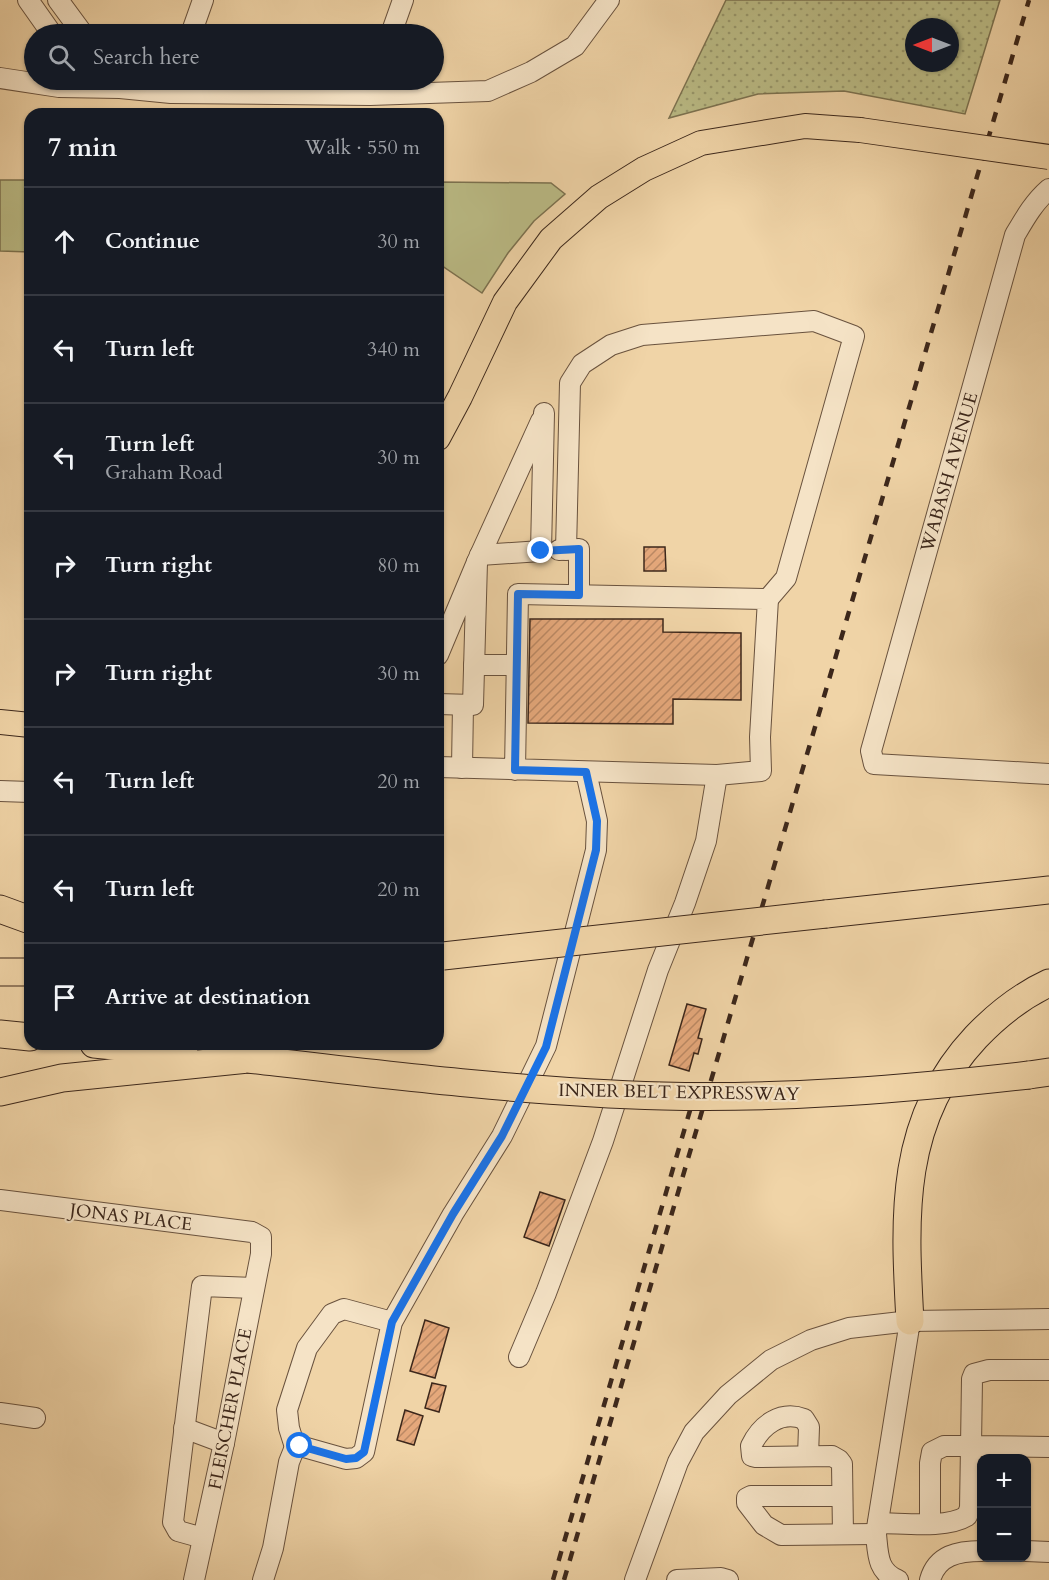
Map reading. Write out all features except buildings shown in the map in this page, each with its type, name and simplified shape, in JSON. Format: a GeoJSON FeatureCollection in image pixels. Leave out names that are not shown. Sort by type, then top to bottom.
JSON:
{"type":"FeatureCollection","features":[{"type":"Feature","properties":{"kind":"highway"},"geometry":{"type":"LineString","coordinates":[[444,955],[1049,890]]}},
{"type":"Feature","properties":{"kind":"highway"},"geometry":{"type":"LineString","coordinates":[[0,909],[24,918]]}},
{"type":"Feature","properties":{"kind":"highway"},"geometry":{"type":"LineString","coordinates":[[0,972],[24,972]]}},
{"type":"Feature","properties":{"kind":"highway"},"geometry":{"type":"LineString","coordinates":[[910,1321],[907,1268],[909,1187],[920,1132],[931,1101],[952,1066],[988,1024],[1012,1005],[1049,982]]}},
{"type":"Feature","properties":{"kind":"highway"},"geometry":{"type":"LineString","coordinates":[[910,1321],[922,1267],[925,1181],[940,1121],[956,1088],[981,1055],[1017,1020],[1049,999]]}},
{"type":"Feature","properties":{"kind":"highway"},"geometry":{"type":"LineString","coordinates":[[0,1034],[24,1036]]}},
{"type":"Feature","properties":{"kind":"highway","name":"INNER BELT EXPRESSWAY"},"geometry":{"type":"LineString","coordinates":[[156,1050],[455,1083],[664,1096],[822,1093],[926,1086],[1039,1074]]}},
{"type":"Feature","properties":{"kind":"highway"},"geometry":{"type":"LineString","coordinates":[[0,1092],[72,1077],[248,1059]]}},
{"type":"Feature","properties":{"kind":"main road"},"geometry":{"type":"LineString","coordinates":[[444,427],[505,302],[551,239],[599,196],[644,169],[701,143],[806,126],[860,130],[1049,157]]}},
{"type":"Feature","properties":{"kind":"main road"},"geometry":{"type":"LineString","coordinates":[[0,722],[24,724]]}},
{"type":"Feature","properties":{"kind":"street"},"geometry":{"type":"LineString","coordinates":[[28,0],[44,24]]}},
{"type":"Feature","properties":{"kind":"street"},"geometry":{"type":"LineString","coordinates":[[58,0],[76,24]]}},
{"type":"Feature","properties":{"kind":"street"},"geometry":{"type":"LineString","coordinates":[[195,24],[203,0]]}},
{"type":"Feature","properties":{"kind":"street"},"geometry":{"type":"LineString","coordinates":[[395,24],[403,0]]}},
{"type":"Feature","properties":{"kind":"street"},"geometry":{"type":"LineString","coordinates":[[444,89],[488,91],[531,72],[575,46],[609,0]]}},
{"type":"Feature","properties":{"kind":"street"},"geometry":{"type":"LineString","coordinates":[[0,78],[24,82]]}},
{"type":"Feature","properties":{"kind":"street","name":"WABASH AVENUE"},"geometry":{"type":"LineString","coordinates":[[1049,189],[1040,197],[1015,236],[871,751],[874,764],[1049,774]]}},
{"type":"Feature","properties":{"kind":"street"},"geometry":{"type":"LineString","coordinates":[[444,767],[717,775],[761,771],[760,737],[768,599],[786,578],[854,336],[814,321],[642,335],[611,345],[582,364],[570,383],[566,550]]}},
{"type":"Feature","properties":{"kind":"street"},"geometry":{"type":"LineString","coordinates":[[444,641],[544,413],[541,551]]}},
{"type":"Feature","properties":{"kind":"street"},"geometry":{"type":"LineString","coordinates":[[478,559],[579,549],[579,595]]}},
{"type":"Feature","properties":{"kind":"street"},"geometry":{"type":"LineString","coordinates":[[444,704],[473,705],[478,559]]}},
{"type":"Feature","properties":{"kind":"street"},"geometry":{"type":"LineString","coordinates":[[515,770],[518,594],[768,599]]}},
{"type":"Feature","properties":{"kind":"street"},"geometry":{"type":"LineString","coordinates":[[474,665],[516,665]]}},
{"type":"Feature","properties":{"kind":"street"},"geometry":{"type":"LineString","coordinates":[[462,768],[463,705]]}},
{"type":"Feature","properties":{"kind":"street"},"geometry":{"type":"LineString","coordinates":[[295,1447],[300,1446],[346,1459],[356,1458],[364,1452],[392,1322],[453,1214],[502,1136],[546,1047],[596,850],[597,821],[586,772]]}},
{"type":"Feature","properties":{"kind":"street"},"geometry":{"type":"LineString","coordinates":[[519,1357],[546,1293],[603,1141],[658,970],[685,903],[706,841],[717,775]]}},
{"type":"Feature","properties":{"kind":"street"},"geometry":{"type":"LineString","coordinates":[[0,791],[24,792]]}},
{"type":"Feature","properties":{"kind":"street","name":"JONAS PLACE"},"geometry":{"type":"LineString","coordinates":[[0,1200],[252,1232],[261,1237]]}},
{"type":"Feature","properties":{"kind":"street","name":"FLEISCHER PLACE"},"geometry":{"type":"LineString","coordinates":[[194,1580],[224,1443],[261,1254],[261,1237]]}},
{"type":"Feature","properties":{"kind":"street"},"geometry":{"type":"LineString","coordinates":[[203,1538],[178,1531],[172,1522],[202,1286],[254,1288]]}},
{"type":"Feature","properties":{"kind":"street"},"geometry":{"type":"LineString","coordinates":[[263,1580],[273,1548],[289,1462],[295,1447],[289,1428],[287,1410],[307,1348],[332,1314],[344,1309],[392,1322]]}},
{"type":"Feature","properties":{"kind":"street"},"geometry":{"type":"LineString","coordinates":[[635,1580],[678,1462],[694,1432],[728,1395],[771,1360],[811,1340],[849,1328],[910,1321],[1049,1319]]}},
{"type":"Feature","properties":{"kind":"street"},"geometry":{"type":"LineString","coordinates":[[898,1580],[883,1570],[879,1562],[877,1528],[910,1321]]}},
{"type":"Feature","properties":{"kind":"street"},"geometry":{"type":"LineString","coordinates":[[842,1496],[751,1496],[747,1498],[747,1503],[764,1525],[781,1535],[843,1534],[877,1528],[953,1523],[967,1516],[970,1508],[972,1379],[974,1374],[989,1370],[1049,1370]]}},
{"type":"Feature","properties":{"kind":"street"},"geometry":{"type":"LineString","coordinates":[[0,1413],[35,1418]]}},
{"type":"Feature","properties":{"kind":"street"},"geometry":{"type":"LineString","coordinates":[[184,1428],[224,1443]]}},
{"type":"Feature","properties":{"kind":"street"},"geometry":{"type":"LineString","coordinates":[[930,1523],[932,1452],[944,1446],[1049,1447]]}},
{"type":"Feature","properties":{"kind":"street"},"geometry":{"type":"LineString","coordinates":[[808,1456],[832,1456],[842,1464],[843,1534]]}},
{"type":"Feature","properties":{"kind":"street"},"geometry":{"type":"LineString","coordinates":[[930,1580],[941,1560],[959,1552],[977,1551]]}},
{"type":"Feature","properties":{"kind":"street"},"geometry":{"type":"LineString","coordinates":[[1031,1551],[1049,1552]]}},
{"type":"Feature","properties":{"kind":"street"},"geometry":{"type":"LineString","coordinates":[[677,1580],[721,1578],[728,1580]]}},
{"type":"Feature","properties":{"kind":"green space"},"geometry":{"type":"Polygon","coordinates":[[[726,0],[1000,0],[965,114],[844,91],[758,94],[669,118],[726,0]]]}},
{"type":"Feature","properties":{"kind":"green space"},"geometry":{"type":"Polygon","coordinates":[[[0,180],[24,180],[24,252],[0,251],[0,180]]]}},
{"type":"Feature","properties":{"kind":"green space"},"geometry":{"type":"Polygon","coordinates":[[[444,182],[551,183],[565,194],[534,221],[508,253],[482,293],[444,267],[444,182]]]}},
{"type":"Feature","properties":{"kind":"railway"},"geometry":{"type":"LineString","coordinates":[[564,1580],[1029,0]]}},
{"type":"Feature","properties":{"kind":"railway"},"geometry":{"type":"LineString","coordinates":[[553,1580],[691,1107]]}},
{"type":"Feature","properties":{"kind":"route"},"geometry":{"type":"LineString","coordinates":[[300,1446],[346,1459],[356,1458],[364,1452],[392,1322],[453,1214],[502,1136],[546,1047],[596,850],[597,821],[586,772],[515,770],[518,594],[579,595],[579,549],[541,551]]}}]}
